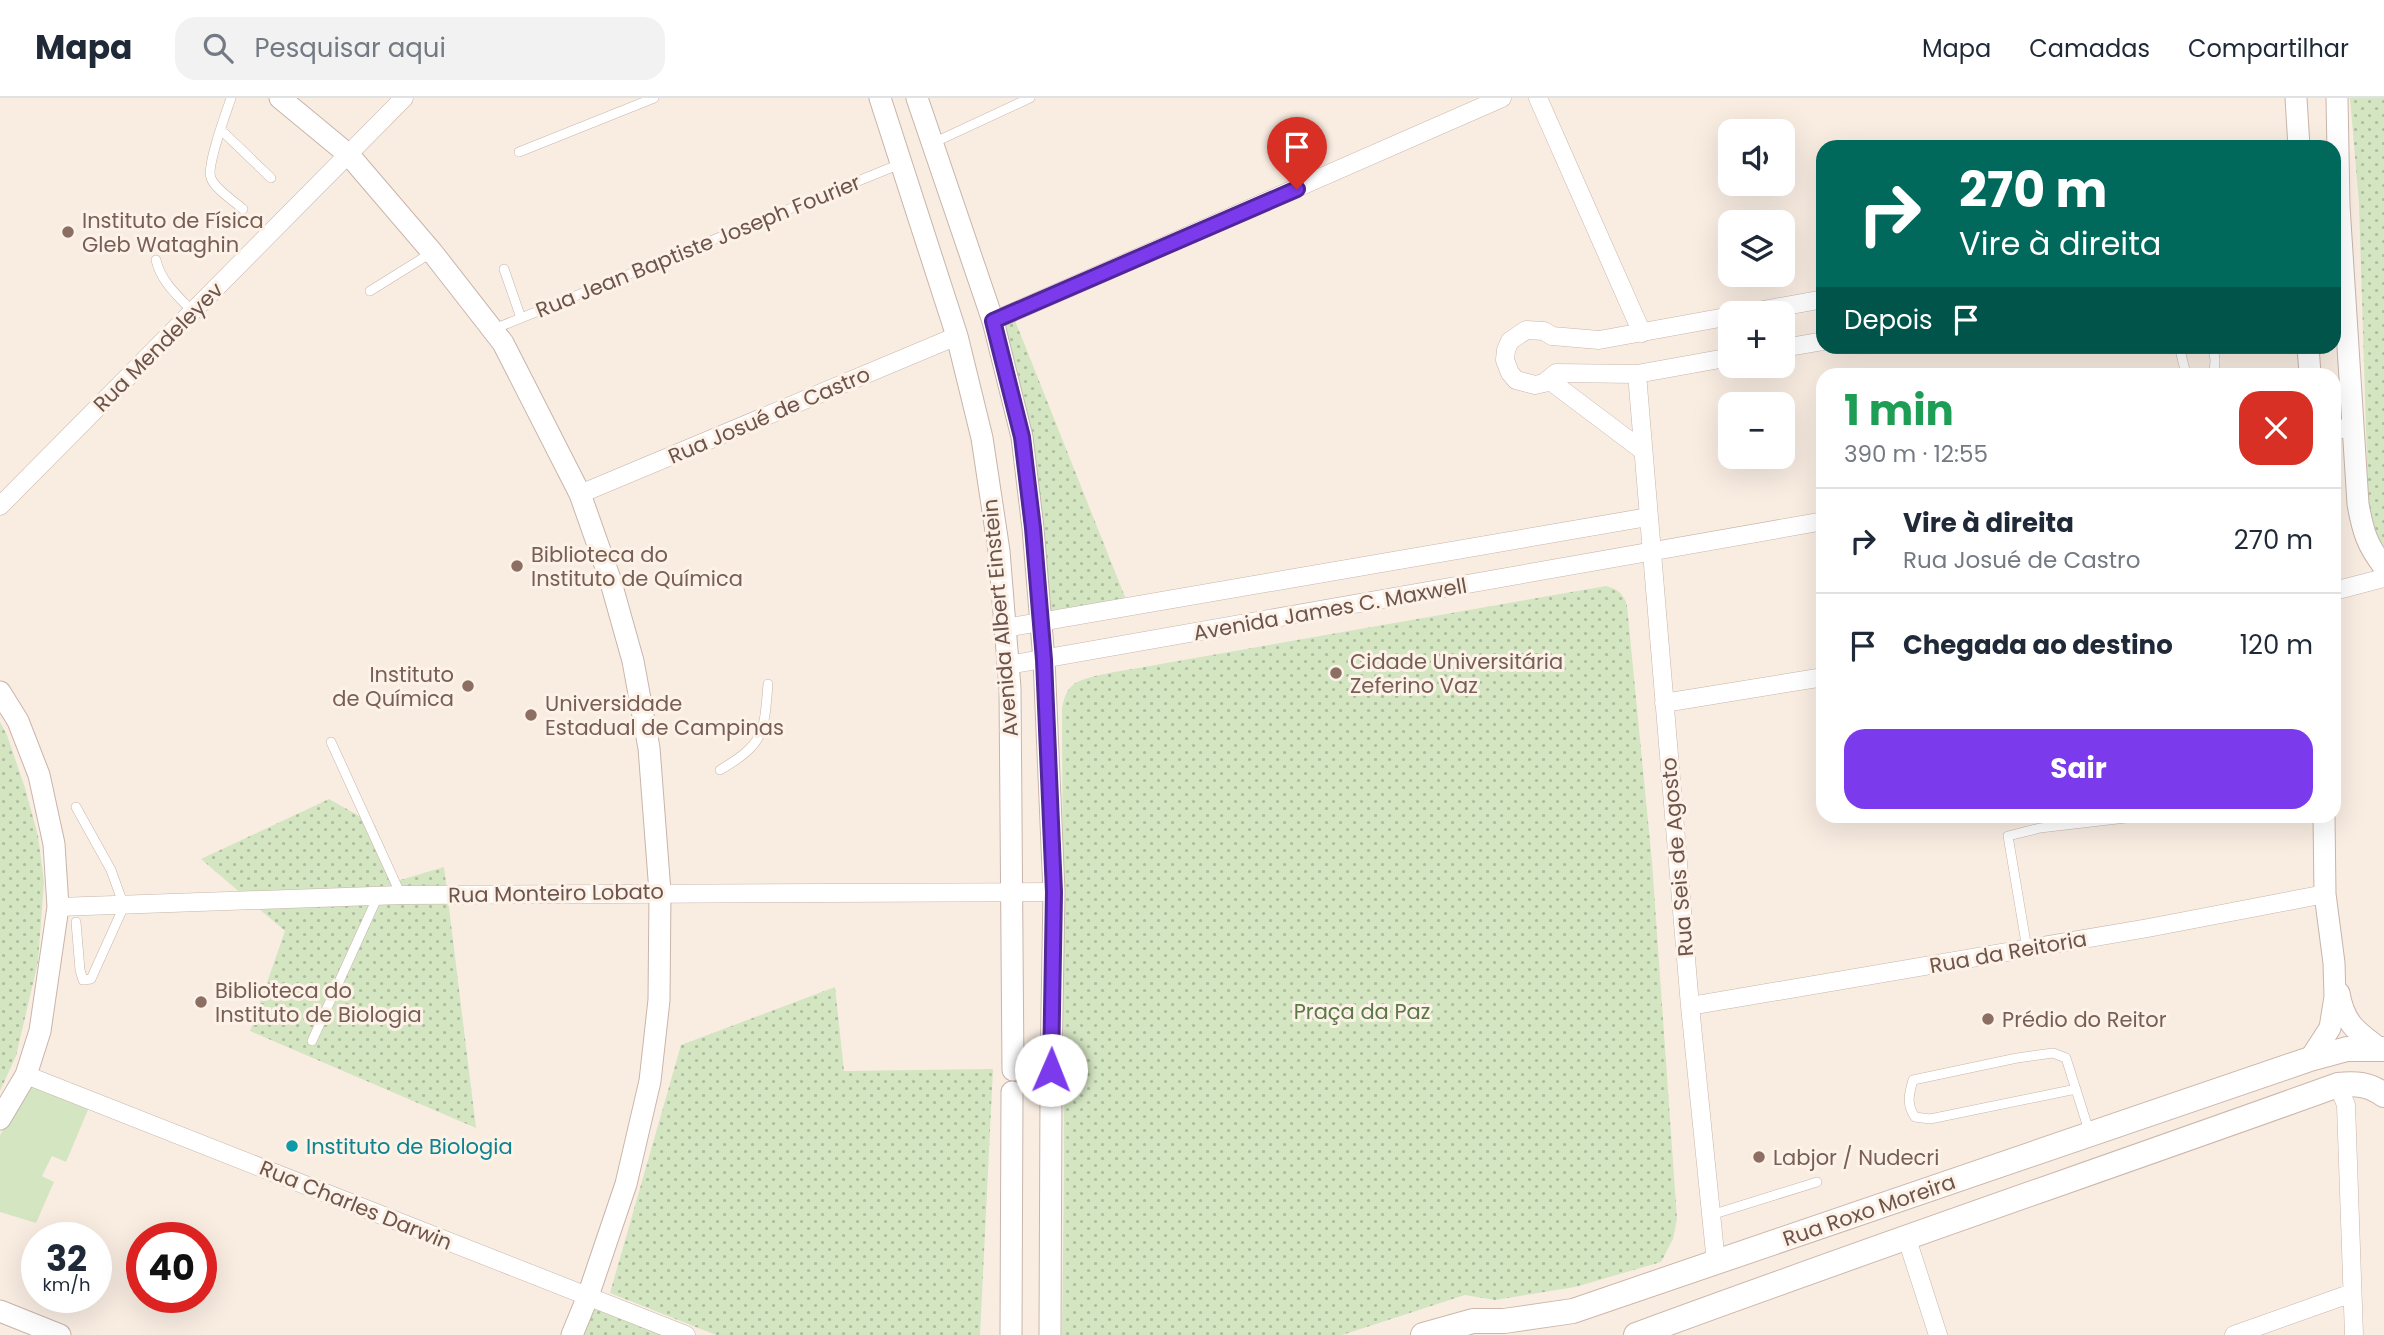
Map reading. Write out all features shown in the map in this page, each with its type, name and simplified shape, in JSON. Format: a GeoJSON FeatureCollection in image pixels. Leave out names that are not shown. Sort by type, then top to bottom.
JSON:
{"type":"FeatureCollection","features":[{"type":"Feature","properties":{"kind":"main road","name":"Rua Roxo Moreira"},"geometry":{"type":"LineString","coordinates":[[1423,1335],[1452,1331],[1473,1321],[1504,1321],[1573,1311],[2310,1059],[2347,1049],[2382,1050]]}},
{"type":"Feature","properties":{"kind":"main road","name":"Rua Roxo Moreira"},"geometry":{"type":"LineString","coordinates":[[1636,1335],[1816,1269],[2347,1084]]}},
{"type":"Feature","properties":{"kind":"main road"},"geometry":{"type":"LineString","coordinates":[[2347,1084],[2372,1087],[2384,1095]]}},
{"type":"Feature","properties":{"kind":"street"},"geometry":{"type":"LineString","coordinates":[[280,98],[349,155],[494,330],[541,415],[580,494],[610,579],[633,662],[649,748],[660,892],[659,1000],[650,1081],[626,1184],[572,1335]]}},
{"type":"Feature","properties":{"kind":"street","name":"Rua Mendeleyev"},"geometry":{"type":"LineString","coordinates":[[0,506],[404,98]]}},
{"type":"Feature","properties":{"kind":"street","name":"Avenida Albert Einstein"},"geometry":{"type":"LineString","coordinates":[[880,98],[957,336],[982,438],[999,551],[1008,666],[1013,892],[1013,1070]]}},
{"type":"Feature","properties":{"kind":"street","name":"Avenida Albert Einstein"},"geometry":{"type":"LineString","coordinates":[[917,98],[993,321],[1022,437],[1044,660],[1054,892],[1051,1070]]}},
{"type":"Feature","properties":{"kind":"street"},"geometry":{"type":"LineString","coordinates":[[993,321],[1502,98]]}},
{"type":"Feature","properties":{"kind":"street"},"geometry":{"type":"LineString","coordinates":[[1538,98],[1642,333]]}},
{"type":"Feature","properties":{"kind":"street"},"geometry":{"type":"LineString","coordinates":[[2296,98],[2299,140]]}},
{"type":"Feature","properties":{"kind":"street"},"geometry":{"type":"LineString","coordinates":[[2337,98],[2337,140]]}},
{"type":"Feature","properties":{"kind":"street"},"geometry":{"type":"LineString","coordinates":[[1795,304],[1816,300]]}},
{"type":"Feature","properties":{"kind":"street"},"geometry":{"type":"LineString","coordinates":[[1718,318],[1599,340],[1552,336],[1535,329],[1517,334],[1510,341],[1505,360],[1516,380],[1535,385],[1553,377],[1637,374],[1718,359]]}},
{"type":"Feature","properties":{"kind":"street","name":"Rua Josué de Castro"},"geometry":{"type":"LineString","coordinates":[[580,494],[957,336]]}},
{"type":"Feature","properties":{"kind":"street"},"geometry":{"type":"LineString","coordinates":[[1795,346],[1816,342]]}},
{"type":"Feature","properties":{"kind":"street"},"geometry":{"type":"LineString","coordinates":[[2341,354],[2343,429],[2364,535],[2371,551],[2384,567]]}},
{"type":"Feature","properties":{"kind":"street","name":"Rua Seis de Agosto"},"geometry":{"type":"LineString","coordinates":[[1637,374],[1690,1006],[1716,1263]]}},
{"type":"Feature","properties":{"kind":"street"},"geometry":{"type":"LineString","coordinates":[[1553,377],[1642,450]]}},
{"type":"Feature","properties":{"kind":"street","name":"Avenida James C. Maxwell"},"geometry":{"type":"LineString","coordinates":[[1005,628],[1648,517]]}},
{"type":"Feature","properties":{"kind":"street","name":"Avenida James C. Maxwell"},"geometry":{"type":"LineString","coordinates":[[1008,666],[1816,522]]}},
{"type":"Feature","properties":{"kind":"street"},"geometry":{"type":"LineString","coordinates":[[2341,589],[2384,578]]}},
{"type":"Feature","properties":{"kind":"street"},"geometry":{"type":"LineString","coordinates":[[1664,703],[1816,678]]}},
{"type":"Feature","properties":{"kind":"street"},"geometry":{"type":"LineString","coordinates":[[0,692],[18,721],[39,775],[54,844],[58,906],[40,1031],[26,1075],[0,1119]]}},
{"type":"Feature","properties":{"kind":"street"},"geometry":{"type":"LineString","coordinates":[[2324,823],[2325,894],[2343,1013],[2359,1034],[2382,1050]]}},
{"type":"Feature","properties":{"kind":"street","name":"Rua Monteiro Lobato"},"geometry":{"type":"LineString","coordinates":[[58,906],[124,906],[378,895],[1054,892]]}},
{"type":"Feature","properties":{"kind":"street","name":"Rua da Reitoria"},"geometry":{"type":"LineString","coordinates":[[1690,1006],[2148,928],[2325,894]]}},
{"type":"Feature","properties":{"kind":"street"},"geometry":{"type":"LineString","coordinates":[[2310,1059],[2330,1028],[2335,998],[2334,963]]}},
{"type":"Feature","properties":{"kind":"street","name":"Rua Charles Darwin"},"geometry":{"type":"LineString","coordinates":[[26,1075],[687,1335]]}},
{"type":"Feature","properties":{"kind":"street"},"geometry":{"type":"LineString","coordinates":[[2347,1084],[2354,1335]]}},
{"type":"Feature","properties":{"kind":"street"},"geometry":{"type":"LineString","coordinates":[[1011,1335],[1012,1092]]}},
{"type":"Feature","properties":{"kind":"street"},"geometry":{"type":"LineString","coordinates":[[1050,1335],[1051,1093]]}},
{"type":"Feature","properties":{"kind":"street"},"geometry":{"type":"LineString","coordinates":[[1907,1239],[1938,1335]]}},
{"type":"Feature","properties":{"kind":"street"},"geometry":{"type":"LineString","coordinates":[[2234,1335],[2352,1293]]}},
{"type":"Feature","properties":{"kind":"street"},"geometry":{"type":"LineString","coordinates":[[0,1311],[32,1330],[60,1335]]}},
{"type":"Feature","properties":{"kind":"lane"},"geometry":{"type":"LineString","coordinates":[[231,98],[211,163],[210,177],[214,184],[243,209]]}},
{"type":"Feature","properties":{"kind":"lane"},"geometry":{"type":"LineString","coordinates":[[519,152],[654,98]]}},
{"type":"Feature","properties":{"kind":"lane"},"geometry":{"type":"LineString","coordinates":[[932,144],[1030,98]]}},
{"type":"Feature","properties":{"kind":"lane"},"geometry":{"type":"LineString","coordinates":[[221,130],[271,178]]}},
{"type":"Feature","properties":{"kind":"lane","name":"Rua Jean Baptiste Joseph Fourier"},"geometry":{"type":"LineString","coordinates":[[494,330],[902,163]]}},
{"type":"Feature","properties":{"kind":"lane"},"geometry":{"type":"LineString","coordinates":[[370,291],[432,252]]}},
{"type":"Feature","properties":{"kind":"lane"},"geometry":{"type":"LineString","coordinates":[[156,260],[167,285],[193,312]]}},
{"type":"Feature","properties":{"kind":"lane"},"geometry":{"type":"LineString","coordinates":[[504,270],[521,317]]}},
{"type":"Feature","properties":{"kind":"lane"},"geometry":{"type":"LineString","coordinates":[[720,770],[754,746],[765,721],[768,684]]}},
{"type":"Feature","properties":{"kind":"lane"},"geometry":{"type":"LineString","coordinates":[[331,742],[401,895]]}},
{"type":"Feature","properties":{"kind":"lane"},"geometry":{"type":"LineString","coordinates":[[76,807],[111,870],[124,906],[91,979],[83,980],[80,970],[76,922]]}},
{"type":"Feature","properties":{"kind":"lane"},"geometry":{"type":"LineString","coordinates":[[2027,949],[2008,836],[2040,828],[2083,823]]}},
{"type":"Feature","properties":{"kind":"lane"},"geometry":{"type":"LineString","coordinates":[[312,1041],[378,895]]}},
{"type":"Feature","properties":{"kind":"lane"},"geometry":{"type":"LineString","coordinates":[[2076,1089],[1930,1119],[1915,1116],[1909,1109],[1913,1080],[2017,1058],[2053,1054],[2066,1058],[2076,1089],[2090,1134]]}},
{"type":"Feature","properties":{"kind":"lane"},"geometry":{"type":"LineString","coordinates":[[1711,1214],[1817,1182]]}},
{"type":"Feature","properties":{"kind":"green space"},"geometry":{"type":"Polygon","coordinates":[[[2350,98],[2384,98],[2384,548],[2374,537],[2369,516],[2359,203],[2350,98]]]}},
{"type":"Feature","properties":{"kind":"green space"},"geometry":{"type":"Polygon","coordinates":[[[1012,313],[1129,607],[1040,622],[993,321],[1012,313]]]}},
{"type":"Feature","properties":{"kind":"green space","name":"Praça da Paz"},"geometry":{"type":"Polygon","coordinates":[[[1606,586],[1620,593],[1627,606],[1652,862],[1677,1219],[1673,1239],[1661,1262],[1575,1287],[1495,1300],[1465,1295],[1342,1335],[1062,1335],[1062,708],[1069,689],[1081,680],[1113,672],[1606,586]]]}},
{"type":"Feature","properties":{"kind":"green space"},"geometry":{"type":"Polygon","coordinates":[[[0,722],[25,788],[38,836],[44,882],[38,962],[16,1056],[0,1091],[0,722]]]}},
{"type":"Feature","properties":{"kind":"green space"},"geometry":{"type":"Polygon","coordinates":[[[329,799],[375,825],[397,881],[444,867],[476,1128],[250,1031],[285,931],[201,859],[329,799]]]}},
{"type":"Feature","properties":{"kind":"green space"},"geometry":{"type":"Polygon","coordinates":[[[835,987],[844,1071],[993,1069],[980,1335],[716,1335],[610,1293],[681,1045],[835,987]]]}},
{"type":"Feature","properties":{"kind":"green space"},"geometry":{"type":"Polygon","coordinates":[[[32,1081],[90,1105],[66,1162],[52,1156],[42,1176],[54,1182],[36,1222],[0,1212],[0,1135],[32,1081]]]}},
{"type":"Feature","properties":{"kind":"green space"},"geometry":{"type":"Polygon","coordinates":[[[588,1296],[666,1335],[572,1335],[588,1296]]]}},
{"type":"Feature","properties":{"kind":"place","name":"Instituto de Física Gleb Wataghin"},"geometry":{"type":"Point","coordinates":[68,232]}},
{"type":"Feature","properties":{"kind":"place","name":"Biblioteca do Instituto de Química"},"geometry":{"type":"Point","coordinates":[517,566]}},
{"type":"Feature","properties":{"kind":"place","name":"Cidade Universitária Zeferino Vaz"},"geometry":{"type":"Point","coordinates":[1336,673]}},
{"type":"Feature","properties":{"kind":"place","name":"Instituto de Química"},"geometry":{"type":"Point","coordinates":[468,686]}},
{"type":"Feature","properties":{"kind":"place","name":"Universidade Estadual de Campinas"},"geometry":{"type":"Point","coordinates":[531,715]}},
{"type":"Feature","properties":{"kind":"place","name":"Biblioteca do Instituto de Biologia"},"geometry":{"type":"Point","coordinates":[201,1002]}},
{"type":"Feature","properties":{"kind":"place","name":"Prédio do Reitor"},"geometry":{"type":"Point","coordinates":[1988,1019]}},
{"type":"Feature","properties":{"kind":"place","name":"Instituto de Biologia"},"geometry":{"type":"Point","coordinates":[292,1146]}},
{"type":"Feature","properties":{"kind":"place","name":"Labjor / Nudecri"},"geometry":{"type":"Point","coordinates":[1759,1157]}},
{"type":"Feature","properties":{"kind":"route"},"geometry":{"type":"LineString","coordinates":[[1051,1070],[1054,892],[1044,660],[1022,437],[993,321],[1297,189]]}}]}
